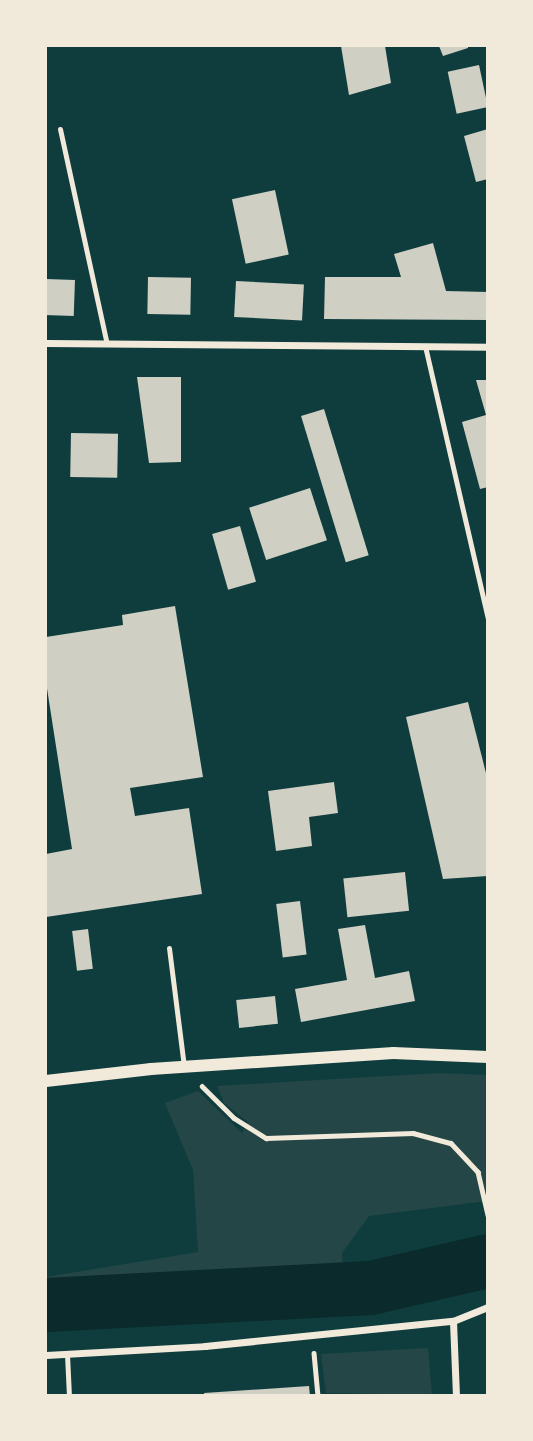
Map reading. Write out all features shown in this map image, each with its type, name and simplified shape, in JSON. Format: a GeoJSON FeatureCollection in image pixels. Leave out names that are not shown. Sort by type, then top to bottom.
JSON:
{"type":"FeatureCollection","features":[{"type":"Feature","properties":{"kind":"street"},"geometry":{"type":"LineString","coordinates":[[46,343],[488,347]]}},
{"type":"Feature","properties":{"kind":"street"},"geometry":{"type":"LineString","coordinates":[[46,1082],[184,1067],[393,1053],[488,1057]]}},
{"type":"Feature","properties":{"kind":"street"},"geometry":{"type":"LineString","coordinates":[[46,1355],[313,1335],[453,1321],[488,1307]]}},
{"type":"Feature","properties":{"kind":"street"},"geometry":{"type":"LineString","coordinates":[[453,1321],[456,1395]]}},
{"type":"Feature","properties":{"kind":"lane"},"geometry":{"type":"LineString","coordinates":[[60,129],[107,344]]}},
{"type":"Feature","properties":{"kind":"lane"},"geometry":{"type":"LineString","coordinates":[[425,346],[488,618]]}},
{"type":"Feature","properties":{"kind":"lane"},"geometry":{"type":"LineString","coordinates":[[169,947],[184,1067]]}},
{"type":"Feature","properties":{"kind":"lane"},"geometry":{"type":"LineString","coordinates":[[67,1354],[69,1395]]}},
{"type":"Feature","properties":{"kind":"path"},"geometry":{"type":"LineString","coordinates":[[184,1067],[234,1118],[266,1138],[413,1133],[451,1143],[478,1172],[487,1214]]}},
{"type":"Feature","properties":{"kind":"path"},"geometry":{"type":"LineString","coordinates":[[313,1335],[318,1395]]}},
{"type":"Feature","properties":{"kind":"shaded area"},"geometry":{"type":"Polygon","coordinates":[[[439,1073],[487,1075],[487,1201],[369,1216],[342,1253],[346,1308],[46,1328],[46,1277],[198,1252],[193,1170],[165,1103],[198,1091],[242,1133],[248,1122],[224,1103],[217,1086],[439,1073]]]}},
{"type":"Feature","properties":{"kind":"shaded area"},"geometry":{"type":"Polygon","coordinates":[[[428,1348],[432,1395],[326,1393],[321,1354],[428,1348]]]}},
{"type":"Feature","properties":{"kind":"building"},"geometry":{"type":"Polygon","coordinates":[[[341,46],[385,46],[391,83],[349,95],[341,46]]]}},
{"type":"Feature","properties":{"kind":"building"},"geometry":{"type":"Polygon","coordinates":[[[439,46],[468,46],[468,48],[443,56],[439,46]]]}},
{"type":"Feature","properties":{"kind":"building"},"geometry":{"type":"Polygon","coordinates":[[[479,65],[488,107],[457,114],[448,72],[479,65]]]}},
{"type":"Feature","properties":{"kind":"building"},"geometry":{"type":"Polygon","coordinates":[[[488,129],[488,179],[476,182],[464,136],[488,129]]]}},
{"type":"Feature","properties":{"kind":"building"},"geometry":{"type":"Polygon","coordinates":[[[275,190],[289,255],[246,264],[232,199],[275,190]]]}},
{"type":"Feature","properties":{"kind":"building"},"geometry":{"type":"Polygon","coordinates":[[[433,243],[446,291],[488,292],[488,320],[324,319],[325,277],[401,277],[394,254],[433,243]]]}},
{"type":"Feature","properties":{"kind":"building"},"geometry":{"type":"Polygon","coordinates":[[[148,277],[191,278],[190,315],[147,314],[148,277]]]}},
{"type":"Feature","properties":{"kind":"building"},"geometry":{"type":"Polygon","coordinates":[[[46,279],[75,280],[74,316],[46,315],[46,279]]]}},
{"type":"Feature","properties":{"kind":"building"},"geometry":{"type":"Polygon","coordinates":[[[236,281],[304,285],[302,321],[234,317],[236,281]]]}},
{"type":"Feature","properties":{"kind":"building"},"geometry":{"type":"Polygon","coordinates":[[[137,377],[181,377],[181,462],[149,463],[137,377]]]}},
{"type":"Feature","properties":{"kind":"building"},"geometry":{"type":"Polygon","coordinates":[[[476,380],[488,380],[488,487],[480,489],[462,422],[486,415],[476,380]]]}},
{"type":"Feature","properties":{"kind":"building"},"geometry":{"type":"Polygon","coordinates":[[[324,409],[369,555],[346,562],[301,416],[324,409]]]}},
{"type":"Feature","properties":{"kind":"building"},"geometry":{"type":"Polygon","coordinates":[[[71,433],[118,434],[117,478],[70,477],[71,433]]]}},
{"type":"Feature","properties":{"kind":"building"},"geometry":{"type":"Polygon","coordinates":[[[310,488],[327,540],[266,560],[249,508],[310,488]]]}},
{"type":"Feature","properties":{"kind":"building"},"geometry":{"type":"Polygon","coordinates":[[[240,526],[256,582],[228,590],[212,534],[240,526]]]}},
{"type":"Feature","properties":{"kind":"building"},"geometry":{"type":"Polygon","coordinates":[[[175,606],[203,777],[130,788],[135,816],[189,808],[202,894],[46,917],[46,854],[72,849],[46,682],[46,637],[123,625],[122,615],[175,606]]]}},
{"type":"Feature","properties":{"kind":"building"},"geometry":{"type":"Polygon","coordinates":[[[468,702],[488,781],[488,876],[443,879],[406,717],[468,702]]]}},
{"type":"Feature","properties":{"kind":"building"},"geometry":{"type":"Polygon","coordinates":[[[334,782],[338,813],[309,817],[312,846],[276,851],[268,791],[334,782]]]}},
{"type":"Feature","properties":{"kind":"building"},"geometry":{"type":"Polygon","coordinates":[[[405,872],[409,911],[347,917],[343,878],[405,872]]]}},
{"type":"Feature","properties":{"kind":"building"},"geometry":{"type":"Polygon","coordinates":[[[300,901],[307,955],[283,958],[276,904],[300,901]]]}},
{"type":"Feature","properties":{"kind":"building"},"geometry":{"type":"Polygon","coordinates":[[[365,925],[375,978],[409,971],[415,1001],[301,1022],[295,989],[347,980],[338,929],[365,925]]]}},
{"type":"Feature","properties":{"kind":"building"},"geometry":{"type":"Polygon","coordinates":[[[88,929],[93,969],[77,971],[72,931],[88,929]]]}},
{"type":"Feature","properties":{"kind":"building"},"geometry":{"type":"Polygon","coordinates":[[[275,996],[278,1024],[239,1028],[236,1000],[275,996]]]}},
{"type":"Feature","properties":{"kind":"building"},"geometry":{"type":"Polygon","coordinates":[[[309,1386],[310,1396],[205,1396],[204,1393],[309,1386]]]}},
{"type":"Feature","properties":{"kind":"waterway"},"geometry":{"type":"LineString","coordinates":[[46,1305],[371,1288],[488,1261]]}}]}
